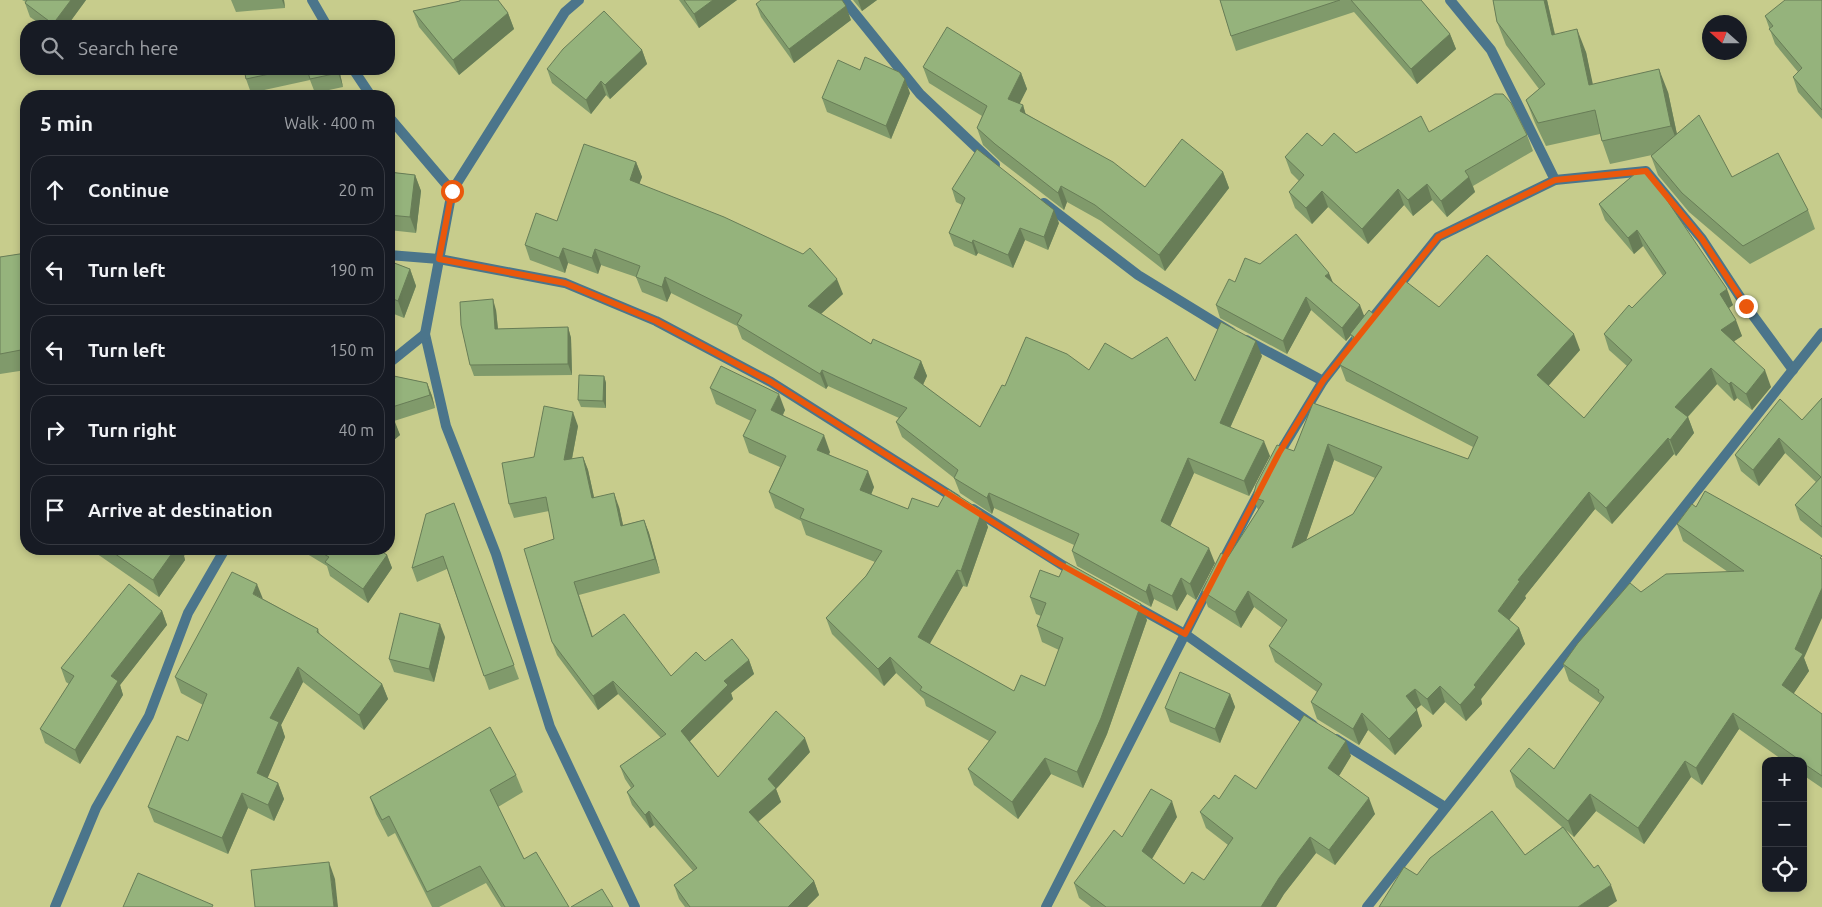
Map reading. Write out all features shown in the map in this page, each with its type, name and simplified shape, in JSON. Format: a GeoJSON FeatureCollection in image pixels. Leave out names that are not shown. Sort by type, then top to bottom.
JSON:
{"type":"FeatureCollection","features":[{"type":"Feature","properties":{"kind":"street"},"geometry":{"type":"LineString","coordinates":[[312,0],[324,20]]}},
{"type":"Feature","properties":{"kind":"street"},"geometry":{"type":"LineString","coordinates":[[580,0],[565,12],[452,191],[425,334],[446,426],[496,554],[550,727],[635,907]]}},
{"type":"Feature","properties":{"kind":"street"},"geometry":{"type":"LineString","coordinates":[[844,0],[920,94],[1004,172]]}},
{"type":"Feature","properties":{"kind":"street"},"geometry":{"type":"LineString","coordinates":[[1450,0],[1491,50],[1555,180]]}},
{"type":"Feature","properties":{"kind":"street"},"geometry":{"type":"LineString","coordinates":[[356,75],[367,90]]}},
{"type":"Feature","properties":{"kind":"street"},"geometry":{"type":"LineString","coordinates":[[395,125],[452,191]]}},
{"type":"Feature","properties":{"kind":"street"},"geometry":{"type":"LineString","coordinates":[[1046,907],[1268,475],[1323,381],[1438,237],[1555,180],[1646,171],[1702,239],[1746,306],[1792,370]]}},
{"type":"Feature","properties":{"kind":"street"},"geometry":{"type":"LineString","coordinates":[[1035,196],[1138,275],[1224,328],[1323,381]]}},
{"type":"Feature","properties":{"kind":"street"},"geometry":{"type":"LineString","coordinates":[[395,255],[439,259],[565,283],[656,321],[771,382],[1082,576]]}},
{"type":"Feature","properties":{"kind":"street"},"geometry":{"type":"LineString","coordinates":[[1367,907],[1822,332]]}},
{"type":"Feature","properties":{"kind":"street"},"geometry":{"type":"LineString","coordinates":[[395,358],[425,334]]}},
{"type":"Feature","properties":{"kind":"street"},"geometry":{"type":"LineString","coordinates":[[55,907],[96,808],[149,716],[188,614],[221,555]]}},
{"type":"Feature","properties":{"kind":"street"},"geometry":{"type":"LineString","coordinates":[[1125,601],[1185,634],[1326,733],[1445,807]]}},
{"type":"Feature","properties":{"kind":"building"},"geometry":{"type":"Polygon","coordinates":[[[27,0],[71,0],[56,20],[48,20],[25,3],[27,0]]]}},
{"type":"Feature","properties":{"kind":"building"},"geometry":{"type":"Polygon","coordinates":[[[460,0],[498,0],[508,13],[453,60],[413,11],[460,0]]]}},
{"type":"Feature","properties":{"kind":"building"},"geometry":{"type":"Polygon","coordinates":[[[684,0],[713,0],[694,14],[684,0]]]}},
{"type":"Feature","properties":{"kind":"building"},"geometry":{"type":"Polygon","coordinates":[[[761,0],[842,0],[846,6],[789,49],[756,4],[761,0]]]}},
{"type":"Feature","properties":{"kind":"building"},"geometry":{"type":"Polygon","coordinates":[[[1220,0],[1340,0],[1231,36],[1220,0]]]}},
{"type":"Feature","properties":{"kind":"building"},"geometry":{"type":"Polygon","coordinates":[[[1351,0],[1421,0],[1450,34],[1411,69],[1351,0]]]}},
{"type":"Feature","properties":{"kind":"building"},"geometry":{"type":"Polygon","coordinates":[[[1493,0],[1544,0],[1552,35],[1577,29],[1589,85],[1659,69],[1671,126],[1602,141],[1595,110],[1538,123],[1526,100],[1545,84],[1497,22],[1493,0]]]}},
{"type":"Feature","properties":{"kind":"building"},"geometry":{"type":"Polygon","coordinates":[[[1785,0],[1822,0],[1822,110],[1793,77],[1802,68],[1769,29],[1773,26],[1765,16],[1785,0]]]}},
{"type":"Feature","properties":{"kind":"building"},"geometry":{"type":"Polygon","coordinates":[[[604,11],[642,50],[605,85],[601,81],[586,100],[547,69],[563,49],[604,11]]]}},
{"type":"Feature","properties":{"kind":"building"},"geometry":{"type":"Polygon","coordinates":[[[947,27],[1021,73],[1008,99],[1023,105],[1020,111],[1113,162],[1145,187],[1182,139],[1223,172],[1159,255],[1095,205],[1061,186],[1058,193],[977,128],[987,106],[923,67],[947,27]]]}},
{"type":"Feature","properties":{"kind":"building"},"geometry":{"type":"Polygon","coordinates":[[[865,57],[899,72],[905,79],[886,126],[822,98],[838,60],[860,70],[865,57]]]}},
{"type":"Feature","properties":{"kind":"building"},"geometry":{"type":"Polygon","coordinates":[[[245,75],[265,75],[246,79],[245,75]]]}},
{"type":"Feature","properties":{"kind":"building"},"geometry":{"type":"Polygon","coordinates":[[[309,75],[329,75],[310,79],[309,75]]]}},
{"type":"Feature","properties":{"kind":"building"},"geometry":{"type":"Polygon","coordinates":[[[1495,94],[1503,94],[1511,103],[1527,135],[1465,171],[1469,177],[1441,201],[1427,184],[1408,200],[1398,189],[1362,229],[1322,191],[1306,208],[1289,192],[1304,175],[1285,157],[1307,133],[1322,146],[1334,133],[1356,153],[1421,116],[1429,132],[1495,94]]]}},
{"type":"Feature","properties":{"kind":"building"},"geometry":{"type":"Polygon","coordinates":[[[1699,115],[1732,177],[1778,153],[1808,210],[1743,246],[1682,193],[1651,156],[1699,115]]]}},
{"type":"Feature","properties":{"kind":"building"},"geometry":{"type":"Polygon","coordinates":[[[584,144],[636,162],[630,180],[724,217],[803,254],[810,248],[837,279],[808,306],[871,344],[873,339],[921,361],[914,378],[980,427],[1002,385],[1005,386],[1026,337],[1067,354],[1089,370],[1105,343],[1132,359],[1167,337],[1195,381],[1221,322],[1256,341],[1220,423],[1264,441],[1244,481],[1188,458],[1161,521],[1209,548],[1190,584],[1181,578],[1172,596],[1149,584],[1146,592],[1072,551],[1079,534],[989,493],[987,498],[954,478],[958,470],[896,422],[907,408],[822,370],[820,374],[737,324],[742,315],[665,277],[662,287],[636,277],[640,266],[595,249],[592,258],[563,248],[559,258],[525,245],[536,213],[557,221],[584,144]]]}},
{"type":"Feature","properties":{"kind":"building"},"geometry":{"type":"Polygon","coordinates":[[[977,149],[1054,210],[1044,237],[1020,228],[1008,255],[973,240],[972,243],[949,233],[965,198],[952,189],[977,149]]]}},
{"type":"Feature","properties":{"kind":"building"},"geometry":{"type":"Polygon","coordinates":[[[1642,168],[1660,190],[1727,289],[1720,294],[1736,320],[1721,330],[1765,370],[1746,394],[1731,382],[1729,384],[1711,368],[1675,407],[1688,417],[1670,440],[1668,438],[1606,508],[1589,492],[1518,580],[1520,581],[1498,611],[1519,628],[1474,685],[1476,687],[1460,705],[1440,686],[1427,699],[1415,689],[1406,696],[1417,710],[1389,739],[1362,713],[1353,729],[1311,702],[1322,684],[1269,646],[1287,620],[1248,591],[1235,612],[1202,591],[1221,553],[1228,557],[1264,501],[1253,497],[1256,485],[1277,445],[1294,451],[1313,403],[1468,459],[1478,437],[1340,365],[1354,337],[1350,334],[1369,310],[1377,317],[1404,280],[1439,307],[1487,255],[1574,334],[1537,375],[1584,418],[1632,360],[1604,334],[1629,305],[1632,308],[1666,273],[1637,230],[1628,238],[1599,204],[1642,168]],[[1328,444],[1292,548],[1353,514],[1382,467],[1328,444]]]}},
{"type":"Feature","properties":{"kind":"building"},"geometry":{"type":"Polygon","coordinates":[[[395,173],[415,175],[410,217],[395,216],[395,173]]]}},
{"type":"Feature","properties":{"kind":"building"},"geometry":{"type":"Polygon","coordinates":[[[1296,234],[1329,273],[1325,276],[1360,305],[1342,328],[1306,297],[1283,341],[1216,305],[1229,279],[1235,282],[1245,258],[1260,264],[1296,234]]]}},
{"type":"Feature","properties":{"kind":"building"},"geometry":{"type":"Polygon","coordinates":[[[20,254],[20,350],[0,354],[0,257],[20,254]]]}},
{"type":"Feature","properties":{"kind":"building"},"geometry":{"type":"Polygon","coordinates":[[[395,263],[410,269],[398,301],[395,300],[395,263]]]}},
{"type":"Feature","properties":{"kind":"building"},"geometry":{"type":"Polygon","coordinates":[[[493,299],[495,329],[568,327],[568,364],[470,365],[461,325],[460,302],[493,299]]]}},
{"type":"Feature","properties":{"kind":"building"},"geometry":{"type":"Polygon","coordinates":[[[721,366],[779,394],[771,410],[824,435],[817,450],[868,471],[860,490],[908,509],[912,498],[938,507],[948,489],[982,511],[961,571],[957,570],[918,637],[1014,691],[1021,675],[1045,686],[1063,638],[1037,626],[1046,603],[1030,597],[1040,570],[1059,577],[1066,562],[1141,604],[1101,718],[1077,772],[1045,758],[1012,802],[968,769],[996,732],[920,690],[922,687],[890,657],[878,669],[826,618],[866,576],[882,551],[800,518],[804,509],[769,492],[786,456],[743,436],[756,410],[710,388],[721,366]]]}},
{"type":"Feature","properties":{"kind":"building"},"geometry":{"type":"Polygon","coordinates":[[[579,375],[604,376],[603,401],[578,400],[579,375]]]}},
{"type":"Feature","properties":{"kind":"building"},"geometry":{"type":"Polygon","coordinates":[[[395,376],[427,383],[430,395],[395,406],[395,376]]]}},
{"type":"Feature","properties":{"kind":"building"},"geometry":{"type":"Polygon","coordinates":[[[1822,398],[1822,527],[1795,505],[1821,477],[1779,438],[1753,470],[1735,455],[1780,399],[1802,420],[1822,398]]]}},
{"type":"Feature","properties":{"kind":"building"},"geometry":{"type":"Polygon","coordinates":[[[544,406],[573,412],[564,460],[583,457],[592,498],[614,493],[621,526],[644,520],[655,559],[574,582],[592,637],[624,614],[671,676],[696,652],[705,661],[732,639],[749,660],[724,681],[728,685],[681,731],[718,777],[776,711],[805,738],[768,779],[776,788],[749,812],[814,881],[788,907],[690,907],[674,885],[697,868],[649,811],[645,815],[627,792],[634,786],[620,766],[666,734],[613,681],[593,696],[552,642],[524,549],[554,539],[546,497],[509,504],[502,463],[534,457],[544,406]]]}},
{"type":"Feature","properties":{"kind":"building"},"geometry":{"type":"Polygon","coordinates":[[[1705,491],[1822,556],[1820,558],[1822,559],[1822,588],[1795,649],[1803,654],[1782,685],[1822,714],[1822,776],[1807,766],[1807,757],[1795,757],[1733,713],[1696,768],[1685,761],[1638,828],[1590,794],[1568,821],[1510,771],[1529,748],[1554,769],[1604,697],[1598,692],[1599,690],[1563,664],[1578,643],[1630,583],[1641,592],[1666,574],[1744,571],[1677,524],[1692,504],[1696,507],[1705,491]]]}},
{"type":"Feature","properties":{"kind":"building"},"geometry":{"type":"Polygon","coordinates":[[[454,503],[514,665],[484,676],[443,556],[412,568],[426,514],[454,503]]]}},
{"type":"Feature","properties":{"kind":"building"},"geometry":{"type":"Polygon","coordinates":[[[117,555],[171,555],[153,580],[117,555]]]}},
{"type":"Feature","properties":{"kind":"building"},"geometry":{"type":"Polygon","coordinates":[[[326,555],[387,555],[363,589],[325,562],[329,557],[326,555]]]}},
{"type":"Feature","properties":{"kind":"building"},"geometry":{"type":"Polygon","coordinates":[[[232,572],[257,584],[253,594],[318,629],[317,632],[382,684],[359,715],[298,667],[270,718],[279,722],[257,773],[278,783],[268,805],[242,793],[222,838],[148,807],[177,736],[188,741],[207,694],[175,677],[232,572]]]}},
{"type":"Feature","properties":{"kind":"building"},"geometry":{"type":"Polygon","coordinates":[[[129,584],[162,611],[111,676],[118,681],[75,750],[40,729],[74,676],[61,668],[129,584]]]}},
{"type":"Feature","properties":{"kind":"building"},"geometry":{"type":"Polygon","coordinates":[[[400,613],[440,624],[429,669],[389,659],[400,613]]]}},
{"type":"Feature","properties":{"kind":"building"},"geometry":{"type":"Polygon","coordinates":[[[1180,672],[1230,694],[1215,729],[1165,708],[1180,672]]]}},
{"type":"Feature","properties":{"kind":"building"},"geometry":{"type":"Polygon","coordinates":[[[1304,715],[1346,741],[1328,768],[1369,798],[1329,850],[1310,837],[1279,878],[1261,907],[1106,907],[1074,883],[1114,830],[1122,837],[1151,789],[1172,801],[1142,851],[1184,884],[1192,872],[1204,880],[1233,838],[1200,812],[1214,795],[1219,799],[1235,775],[1256,789],[1304,715]]]}},
{"type":"Feature","properties":{"kind":"building"},"geometry":{"type":"Polygon","coordinates":[[[490,727],[516,775],[490,790],[524,859],[536,852],[569,907],[505,907],[480,866],[427,892],[389,816],[382,820],[370,797],[490,727]]]}},
{"type":"Feature","properties":{"kind":"building"},"geometry":{"type":"Polygon","coordinates":[[[1492,811],[1525,855],[1563,827],[1594,868],[1598,865],[1611,885],[1578,907],[1379,907],[1404,867],[1417,875],[1430,858],[1492,811]]]}},
{"type":"Feature","properties":{"kind":"building"},"geometry":{"type":"Polygon","coordinates":[[[329,862],[334,907],[255,907],[251,870],[329,862]]]}},
{"type":"Feature","properties":{"kind":"building"},"geometry":{"type":"Polygon","coordinates":[[[138,873],[213,905],[212,907],[123,907],[138,873]]]}},
{"type":"Feature","properties":{"kind":"building"},"geometry":{"type":"Polygon","coordinates":[[[602,889],[613,907],[571,907],[602,889]]]}},
{"type":"Feature","properties":{"kind":"route"},"geometry":{"type":"LineString","coordinates":[[452,191],[439,259],[565,283],[656,321],[771,382],[1056,562],[1185,634],[1279,453],[1323,381],[1438,237],[1555,180],[1646,171],[1702,239],[1746,306]]}}]}
